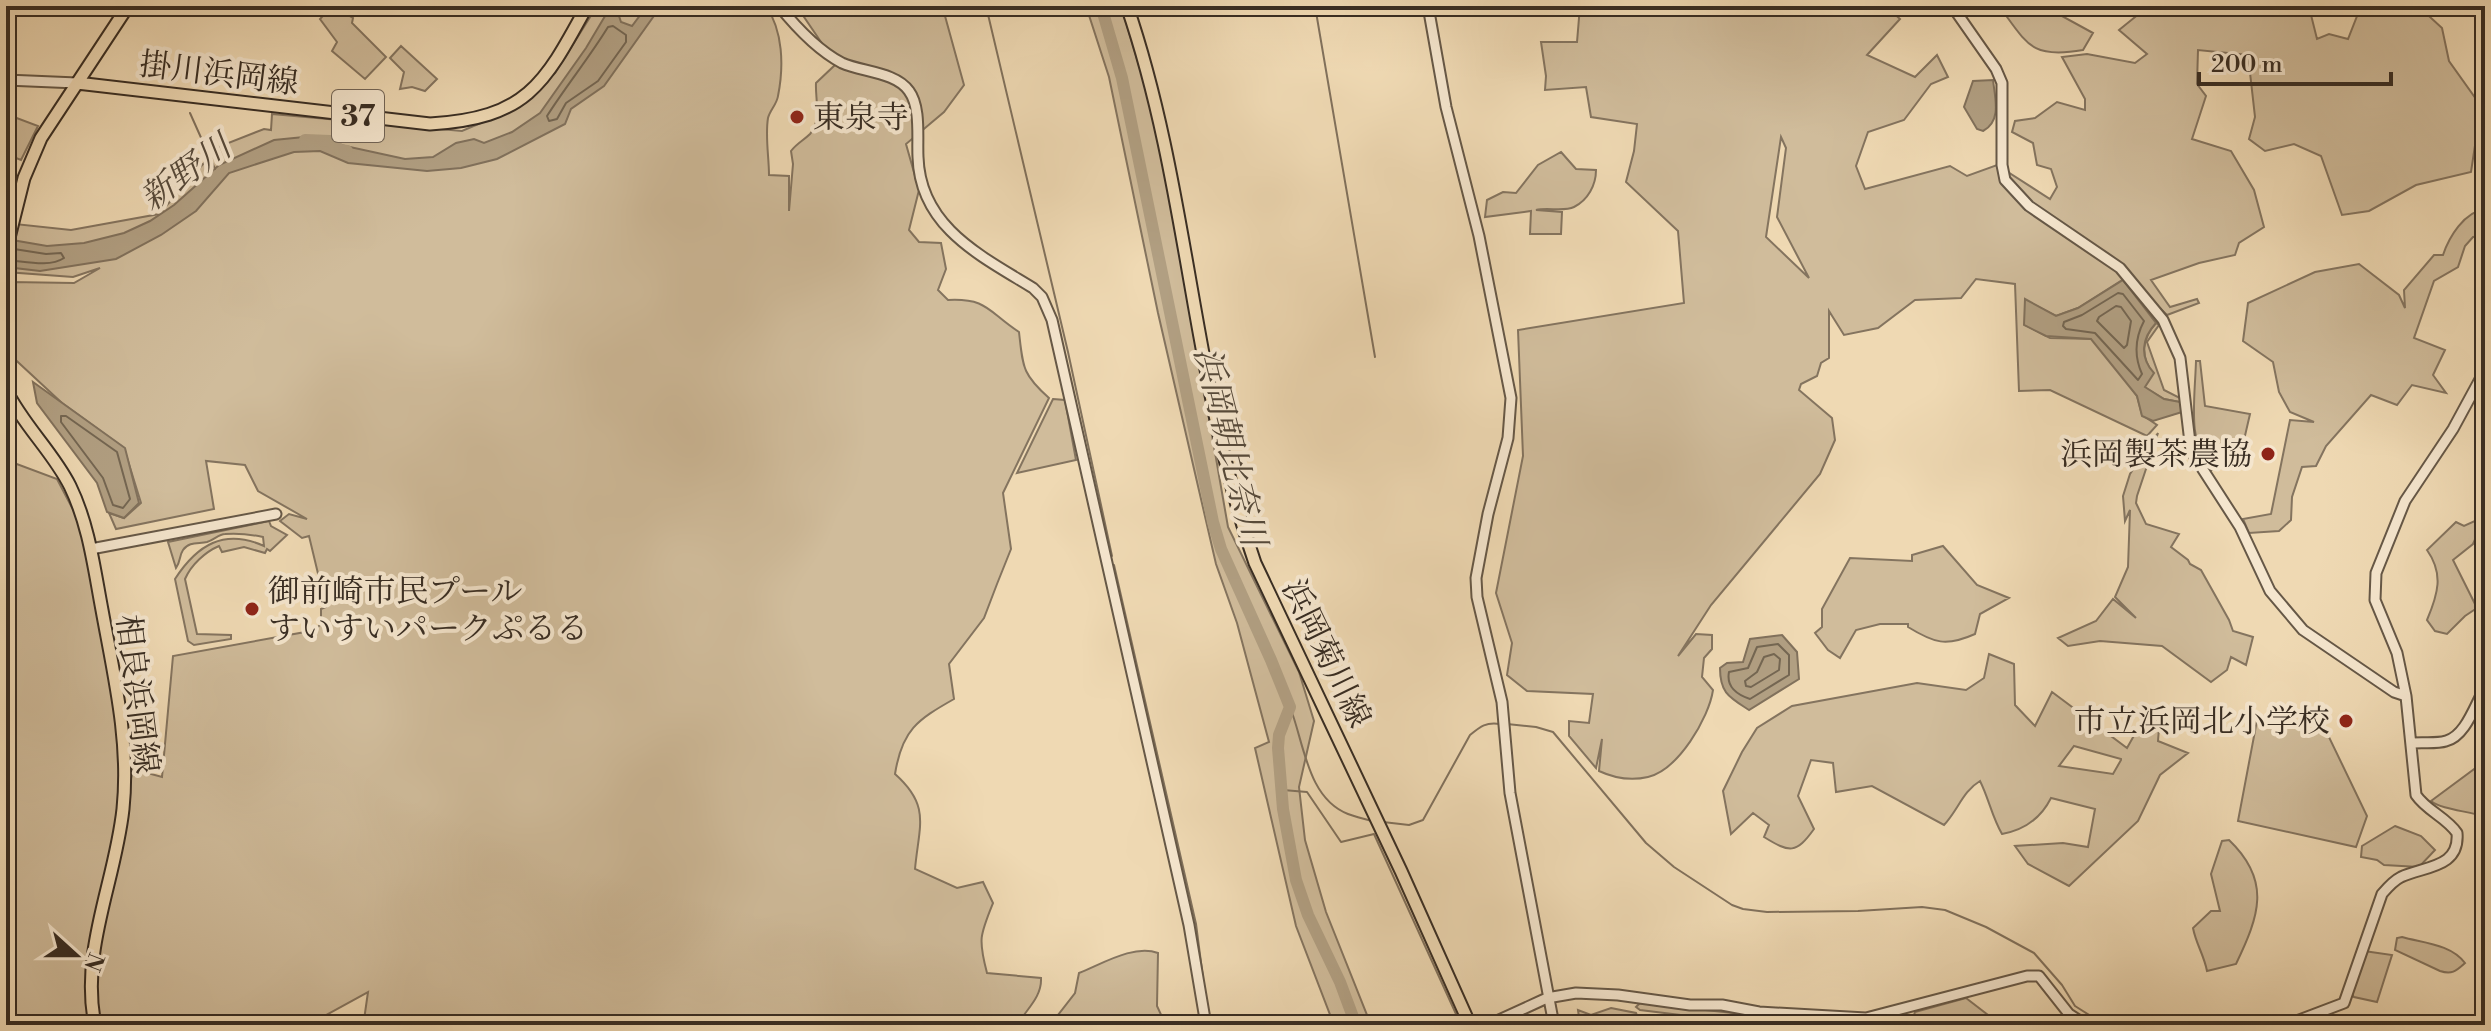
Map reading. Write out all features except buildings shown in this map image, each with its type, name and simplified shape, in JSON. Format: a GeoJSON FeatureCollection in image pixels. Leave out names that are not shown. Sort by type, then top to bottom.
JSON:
{"type":"FeatureCollection","features":[{"type":"Feature","properties":{"kind":"main road"},"geometry":{"type":"LineString","coordinates":[[6,250],[31,159],[128,6]]}},
{"type":"Feature","properties":{"kind":"main road","name":"掛川浜岡線"},"geometry":{"type":"LineString","coordinates":[[77,83],[430,124],[462,122],[491,115],[534,89],[559,57],[587,6]]}},
{"type":"Feature","properties":{"kind":"main road","name":"浜岡菊川線"},"geometry":{"type":"LineString","coordinates":[[1127,6],[1161,132],[1216,426],[1243,528],[1255,563],[1401,871],[1470,1025]]}},
{"type":"Feature","properties":{"kind":"main road","name":"相良浜岡線"},"geometry":{"type":"LineString","coordinates":[[6,390],[70,486],[86,526],[122,728],[125,768],[121,829],[91,964],[91,1005],[95,1025]]}},
{"type":"Feature","properties":{"kind":"street"},"geometry":{"type":"LineString","coordinates":[[779,6],[830,56],[844,64],[899,82],[910,91],[916,117],[918,165],[936,216],[956,238],[1033,288],[1042,297],[1052,320],[1189,925],[1206,1025]]}},
{"type":"Feature","properties":{"kind":"street"},"geometry":{"type":"LineString","coordinates":[[1428,6],[1446,107],[1479,236],[1511,398],[1508,438],[1488,514],[1476,578],[1477,597],[1502,702],[1510,793],[1554,1025]]}},
{"type":"Feature","properties":{"kind":"street"},"geometry":{"type":"LineString","coordinates":[[1952,6],[1996,69],[2002,83],[2002,165],[2005,180],[2029,206],[2120,268],[2169,329],[2180,358],[2191,451],[2240,527],[2270,591],[2303,630],[2346,662],[2394,692],[2406,696]]}},
{"type":"Feature","properties":{"kind":"street"},"geometry":{"type":"LineString","coordinates":[[2482,6],[2485,37]]}},
{"type":"Feature","properties":{"kind":"street"},"geometry":{"type":"LineString","coordinates":[[6,80],[77,83]]}},
{"type":"Feature","properties":{"kind":"street"},"geometry":{"type":"LineString","coordinates":[[2286,1025],[2344,1003],[2382,894],[2401,877],[2440,865],[2455,851],[2457,833],[2450,822],[2416,795],[2406,696],[2397,653],[2375,600],[2376,573],[2405,501],[2453,429],[2485,370]]}},
{"type":"Feature","properties":{"kind":"street"},"geometry":{"type":"LineString","coordinates":[[91,549],[276,514]]}},
{"type":"Feature","properties":{"kind":"street"},"geometry":{"type":"LineString","coordinates":[[2413,743],[2448,741],[2455,737],[2464,727],[2485,688]]}},
{"type":"Feature","properties":{"kind":"street"},"geometry":{"type":"LineString","coordinates":[[1488,1025],[1547,998],[1593,993],[1690,1005],[1722,1005],[1759,1012],[1866,1018],[2027,976],[2039,976],[2069,1014],[2086,1025]]}},
{"type":"Feature","properties":{"kind":"shaded area"},"geometry":{"type":"Polygon","coordinates":[[[332,6],[353,18],[352,23],[386,57],[365,79],[332,51],[337,42],[320,19],[332,6]]]}},
{"type":"Feature","properties":{"kind":"shaded area"},"geometry":{"type":"Polygon","coordinates":[[[597,6],[766,6],[776,26],[781,61],[777,99],[767,125],[769,175],[789,176],[789,211],[793,164],[791,151],[814,129],[817,116],[816,83],[836,64],[802,14],[808,6],[952,6],[945,16],[964,85],[944,112],[906,144],[919,190],[909,230],[919,242],[941,243],[946,269],[938,290],[948,300],[980,304],[1019,332],[1025,369],[1049,398],[1003,493],[1011,549],[984,618],[949,664],[954,699],[930,713],[913,728],[898,759],[895,774],[914,796],[920,817],[915,869],[957,888],[983,882],[993,903],[982,937],[987,973],[1041,978],[1037,996],[1019,1022],[1051,1024],[1075,993],[1079,973],[1118,956],[1149,951],[1158,953],[1157,1006],[1163,1019],[1191,1025],[358,1025],[364,1020],[368,992],[308,1025],[6,1025],[6,460],[57,479],[80,523],[110,662],[124,757],[120,831],[133,769],[162,777],[173,656],[316,630],[321,623],[321,609],[326,607],[309,536],[302,538],[280,521],[289,514],[307,519],[258,491],[245,465],[206,461],[214,509],[116,529],[109,513],[124,518],[141,503],[124,448],[62,403],[6,351],[6,290],[10,282],[74,283],[100,268],[73,277],[6,272],[6,223],[71,230],[159,214],[218,147],[264,129],[271,130],[272,114],[462,131],[514,109],[555,73],[597,6]]]}},
{"type":"Feature","properties":{"kind":"shaded area"},"geometry":{"type":"Polygon","coordinates":[[[1086,6],[1121,6],[1147,92],[1170,194],[1228,527],[1299,672],[1314,721],[1299,787],[1305,840],[1326,912],[1371,1025],[1334,1025],[1296,926],[1255,748],[1269,742],[1237,623],[1216,564],[1158,313],[1109,77],[1086,6]]]}},
{"type":"Feature","properties":{"kind":"shaded area"},"geometry":{"type":"Polygon","coordinates":[[[1580,6],[1712,6],[1715,16],[1715,6],[1886,6],[1900,19],[1867,55],[1915,77],[1937,55],[1948,77],[1931,84],[1904,120],[1868,132],[1856,166],[1865,189],[1950,166],[1967,176],[1997,165],[2050,199],[2057,187],[2051,169],[2037,165],[2033,143],[2012,132],[2015,121],[2035,118],[2057,102],[2085,110],[2085,99],[2062,57],[2087,54],[2135,63],[2147,54],[2119,30],[2140,13],[2160,16],[2143,11],[2141,6],[2316,6],[2311,15],[2317,39],[2329,34],[2348,39],[2361,6],[2418,6],[2442,28],[2449,61],[2481,106],[2471,172],[2416,185],[2369,211],[2342,215],[2321,156],[2294,144],[2265,151],[2249,139],[2255,117],[2248,55],[2198,50],[2197,84],[2206,96],[2192,139],[2231,151],[2254,190],[2264,227],[2239,243],[2235,255],[2199,263],[2151,280],[2170,307],[2197,299],[2199,303],[2167,315],[2127,277],[2078,308],[2056,316],[2025,300],[2025,325],[2050,338],[2096,339],[2137,396],[2142,415],[2157,425],[2147,436],[2050,390],[2019,391],[2015,284],[1976,279],[1961,298],[1915,300],[1878,328],[1844,335],[1829,311],[1829,358],[1821,363],[1817,376],[1801,384],[1799,390],[1832,418],[1835,440],[1820,474],[1711,605],[1678,656],[1696,634],[1712,635],[1712,649],[1704,658],[1702,677],[1713,690],[1699,728],[1670,764],[1648,777],[1629,779],[1599,771],[1602,739],[1596,768],[1569,736],[1569,721],[1589,723],[1593,694],[1527,691],[1507,675],[1512,643],[1496,593],[1523,456],[1518,330],[1684,303],[1678,231],[1626,182],[1637,124],[1591,117],[1586,87],[1545,90],[1541,42],[1577,42],[1580,6]],[[1781,137],[1766,237],[1809,278],[1777,217],[1786,148],[1781,137]]]}},
{"type":"Feature","properties":{"kind":"shaded area"},"geometry":{"type":"Polygon","coordinates":[[[1999,6],[2055,6],[2060,15],[2093,33],[2083,50],[2041,50],[2032,46],[2017,31],[1999,6]]]}},
{"type":"Feature","properties":{"kind":"shaded area"},"geometry":{"type":"Polygon","coordinates":[[[401,46],[437,79],[425,91],[412,87],[400,89],[404,72],[390,58],[401,46]]]}},
{"type":"Feature","properties":{"kind":"shaded area"},"geometry":{"type":"Polygon","coordinates":[[[6,114],[38,126],[21,160],[6,154],[6,114]]]}},
{"type":"Feature","properties":{"kind":"shaded area"},"geometry":{"type":"Polygon","coordinates":[[[1561,152],[1576,169],[1596,170],[1590,192],[1579,204],[1565,209],[1536,210],[1562,212],[1561,234],[1530,234],[1531,211],[1485,217],[1487,200],[1503,192],[1516,193],[1538,165],[1561,152]]]}},
{"type":"Feature","properties":{"kind":"shaded area"},"geometry":{"type":"Polygon","coordinates":[[[2485,209],[2485,236],[2473,237],[2465,246],[2458,267],[2434,281],[2414,338],[2445,350],[2433,375],[2446,393],[2412,385],[2397,405],[2371,395],[2326,446],[2316,466],[2302,467],[2292,497],[2291,520],[2279,531],[2249,533],[2243,519],[2271,514],[2290,420],[2314,422],[2290,412],[2279,392],[2273,362],[2243,341],[2248,303],[2315,272],[2359,264],[2399,295],[2405,308],[2404,290],[2434,255],[2443,255],[2453,233],[2464,220],[2485,209]]]}},
{"type":"Feature","properties":{"kind":"shaded area"},"geometry":{"type":"Polygon","coordinates":[[[2156,323],[2159,325],[2147,342],[2164,390],[2180,398],[2180,402],[2164,399],[2144,387],[2153,373],[2146,360],[2145,341],[2156,323]]]}},
{"type":"Feature","properties":{"kind":"shaded area"},"geometry":{"type":"Polygon","coordinates":[[[2196,361],[2200,361],[2205,406],[2250,414],[2244,440],[2226,439],[2224,446],[2219,446],[2217,466],[2210,471],[2195,433],[2196,361]]]}},
{"type":"Feature","properties":{"kind":"shaded area"},"geometry":{"type":"Polygon","coordinates":[[[1053,399],[1065,400],[1076,460],[1017,473],[1053,399]]]}},
{"type":"Feature","properties":{"kind":"shaded area"},"geometry":{"type":"Polygon","coordinates":[[[2158,433],[2136,503],[2146,524],[2179,534],[2171,547],[2201,570],[2233,631],[2253,637],[2246,665],[2231,657],[2227,670],[2211,682],[2162,646],[2100,641],[2068,646],[2058,638],[2096,621],[2113,599],[2136,618],[2115,597],[2128,567],[2130,510],[2125,521],[2123,496],[2130,474],[2158,433]]]}},
{"type":"Feature","properties":{"kind":"shaded area"},"geometry":{"type":"Polygon","coordinates":[[[2477,520],[2481,526],[2473,544],[2453,560],[2477,608],[2447,634],[2435,631],[2427,620],[2438,584],[2436,567],[2427,550],[2456,522],[2464,526],[2477,520]]]}},
{"type":"Feature","properties":{"kind":"shaded area"},"geometry":{"type":"Polygon","coordinates":[[[269,521],[271,526],[287,535],[270,551],[267,549],[265,553],[244,547],[222,552],[219,546],[199,560],[188,574],[185,579],[197,634],[231,635],[231,639],[194,645],[188,641],[175,579],[193,557],[213,543],[236,539],[264,546],[263,537],[225,534],[207,542],[191,544],[183,550],[176,568],[168,542],[269,521]]]}},
{"type":"Feature","properties":{"kind":"shaded area"},"geometry":{"type":"Polygon","coordinates":[[[1943,546],[1977,585],[2009,598],[1980,614],[1975,634],[1948,642],[1933,640],[1908,627],[1908,624],[1880,624],[1856,630],[1840,658],[1828,650],[1815,633],[1822,627],[1822,609],[1850,558],[1912,561],[1912,555],[1943,546]]]}},
{"type":"Feature","properties":{"kind":"shaded area"},"geometry":{"type":"Polygon","coordinates":[[[1989,654],[2014,664],[2015,705],[2035,726],[2052,692],[2127,748],[2150,707],[2160,715],[2158,741],[2188,753],[2160,775],[2138,821],[2069,886],[2028,864],[2015,846],[2063,843],[2088,847],[2095,809],[2051,798],[2031,822],[2018,830],[2002,834],[1980,781],[1969,790],[1944,825],[1872,786],[1836,792],[1833,763],[1811,760],[1798,796],[1814,829],[1802,843],[1786,848],[1764,837],[1769,825],[1753,813],[1731,834],[1723,791],[1757,728],[1792,706],[1917,683],[1966,690],[1984,678],[1989,654]],[[2074,746],[2059,766],[2113,774],[2121,759],[2074,746]]]}},
{"type":"Feature","properties":{"kind":"shaded area"},"geometry":{"type":"Polygon","coordinates":[[[2258,715],[2328,735],[2367,816],[2356,847],[2238,821],[2258,715]]]}},
{"type":"Feature","properties":{"kind":"shaded area"},"geometry":{"type":"Polygon","coordinates":[[[2485,761],[2485,817],[2431,801],[2485,761]]]}},
{"type":"Feature","properties":{"kind":"shaded area"},"geometry":{"type":"Polygon","coordinates":[[[2395,826],[2421,836],[2435,850],[2419,867],[2384,865],[2377,860],[2361,857],[2362,846],[2395,826]]]}},
{"type":"Feature","properties":{"kind":"shaded area"},"geometry":{"type":"Polygon","coordinates":[[[2229,840],[2243,855],[2251,870],[2256,885],[2255,914],[2236,964],[2207,971],[2193,928],[2211,911],[2220,911],[2211,874],[2222,841],[2229,840]]]}},
{"type":"Feature","properties":{"kind":"shaded area"},"geometry":{"type":"Polygon","coordinates":[[[2397,938],[2444,948],[2465,963],[2454,972],[2440,971],[2395,950],[2397,938]]]}},
{"type":"Feature","properties":{"kind":"shaded area"},"geometry":{"type":"Polygon","coordinates":[[[2364,951],[2392,955],[2377,1002],[2354,997],[2351,993],[2364,951]]]}},
{"type":"Feature","properties":{"kind":"shaded area"},"geometry":{"type":"Polygon","coordinates":[[[1966,998],[1988,1015],[1988,1025],[1911,1025],[1915,1012],[1966,998]]]}},
{"type":"Feature","properties":{"kind":"shaded area"},"geometry":{"type":"Polygon","coordinates":[[[1640,1003],[1845,1025],[1746,1023],[1640,1010],[1636,1007],[1640,1003]]]}},
{"type":"Feature","properties":{"kind":"shaded area"},"geometry":{"type":"Polygon","coordinates":[[[1611,1008],[1636,1013],[1641,1025],[1580,1025],[1578,1010],[1591,1015],[1611,1008]]]}},
{"type":"Feature","properties":{"kind":"water"},"geometry":{"type":"Polygon","coordinates":[[[611,6],[626,6],[619,16],[621,22],[632,26],[647,6],[661,6],[604,86],[571,109],[565,124],[497,159],[461,168],[427,171],[348,163],[320,151],[294,152],[229,173],[196,211],[161,235],[116,259],[40,271],[6,267],[6,239],[47,246],[84,243],[124,233],[174,205],[219,165],[274,140],[304,137],[405,159],[433,157],[456,143],[474,139],[484,143],[512,132],[540,113],[611,6]]]}},
{"type":"Feature","properties":{"kind":"water"},"geometry":{"type":"Polygon","coordinates":[[[1993,80],[1995,115],[1983,131],[1977,129],[1964,107],[1973,81],[1993,80]]]}},
{"type":"Feature","properties":{"kind":"water"},"geometry":{"type":"Polygon","coordinates":[[[2123,280],[2156,323],[2145,341],[2144,354],[2154,373],[2145,387],[2164,399],[2180,402],[2182,412],[2153,421],[2142,416],[2137,396],[2091,339],[2046,336],[2024,325],[2025,299],[2056,316],[2078,308],[2123,280]]]}},
{"type":"Feature","properties":{"kind":"water"},"geometry":{"type":"Polygon","coordinates":[[[33,382],[125,448],[139,503],[124,518],[107,512],[97,483],[37,403],[33,382]]]}},
{"type":"Feature","properties":{"kind":"water"},"geometry":{"type":"Polygon","coordinates":[[[1782,635],[1797,652],[1799,679],[1749,710],[1727,694],[1720,668],[1727,663],[1743,662],[1750,639],[1782,635]]]}},
{"type":"Feature","properties":{"kind":"waterway"},"geometry":{"type":"LineString","coordinates":[[986,6],[1068,352],[1112,556]]}},
{"type":"Feature","properties":{"kind":"waterway","name":"浜岡朝比奈川"},"geometry":{"type":"LineString","coordinates":[[1101,6],[1122,78],[1213,522],[1221,549],[1290,707],[1279,735],[1278,748],[1283,809],[1296,880],[1356,1025]]}},
{"type":"Feature","properties":{"kind":"waterway"},"geometry":{"type":"LineString","coordinates":[[1315,6],[1375,357]]}},
{"type":"Feature","properties":{"kind":"waterway"},"geometry":{"type":"LineString","coordinates":[[190,113],[215,169]]}},
{"type":"Feature","properties":{"kind":"waterway","name":"新野川"},"geometry":{"type":"LineString","coordinates":[[305,140],[330,141],[340,150],[347,151]]}},
{"type":"Feature","properties":{"kind":"waterway"},"geometry":{"type":"LineString","coordinates":[[1114,565],[1196,924],[1203,978]]}},
{"type":"Feature","properties":{"kind":"waterway"},"geometry":{"type":"LineString","coordinates":[[1290,707],[1309,768],[1324,795],[1334,806],[1348,814],[1372,821]]}},
{"type":"Feature","properties":{"kind":"waterway"},"geometry":{"type":"LineString","coordinates":[[1383,822],[1409,825],[1423,820],[1470,735],[1484,725],[1500,724]]}},
{"type":"Feature","properties":{"kind":"waterway"},"geometry":{"type":"LineString","coordinates":[[1507,724],[1553,732],[1646,843],[1674,867],[1732,905],[1767,912],[1922,907],[1945,910],[1986,927],[2034,953],[2062,985],[2075,1006],[2105,1025]]}},
{"type":"Feature","properties":{"kind":"waterway"},"geometry":{"type":"LineString","coordinates":[[1283,790],[1307,792],[1341,842],[1374,834],[1461,1025]]}},
{"type":"Feature","properties":{"kind":"place","name":"東泉寺"},"geometry":{"type":"Point","coordinates":[797,117]}},
{"type":"Feature","properties":{"kind":"place","name":"浜岡製茶農協"},"geometry":{"type":"Point","coordinates":[2268,454]}},
{"type":"Feature","properties":{"kind":"place","name":"御前崎市民プール すいすいパークぷるる"},"geometry":{"type":"Point","coordinates":[252,609]}},
{"type":"Feature","properties":{"kind":"place","name":"市立浜岡北小学校"},"geometry":{"type":"Point","coordinates":[2346,721]}}]}
